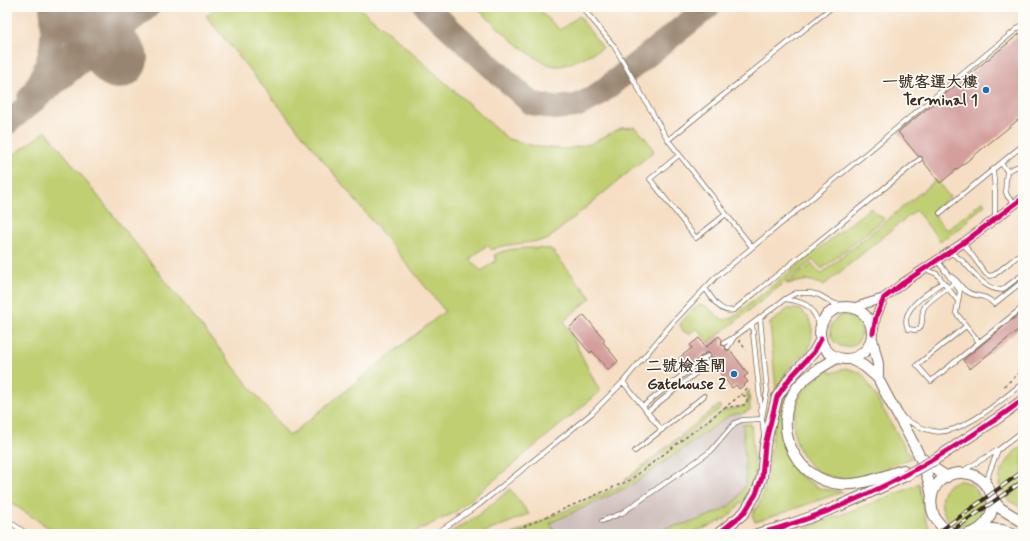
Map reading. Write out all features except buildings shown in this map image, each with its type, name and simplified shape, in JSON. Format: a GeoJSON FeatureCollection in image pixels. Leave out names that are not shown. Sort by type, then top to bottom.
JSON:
{"type":"FeatureCollection","features":[{"type":"Feature","properties":{"kind":"street"},"geometry":{"type":"LineString","coordinates":[[718,534],[744,513],[756,494],[762,477],[765,445],[778,397],[790,378],[814,352],[821,339],[821,328],[829,314],[836,309],[849,308],[884,298],[903,283],[963,243],[1020,200],[1023,194]]}},
{"type":"Feature","properties":{"kind":"street"},"geometry":{"type":"LineString","coordinates":[[821,339],[829,352],[837,358],[850,359],[863,354],[867,350],[878,311],[884,298]]}},
{"type":"Feature","properties":{"kind":"street"},"geometry":{"type":"LineString","coordinates":[[849,308],[862,312],[872,327],[872,336],[878,364],[878,378]]}},
{"type":"Feature","properties":{"kind":"street"},"geometry":{"type":"LineString","coordinates":[[837,358],[810,375],[799,386],[791,398],[787,411],[786,424],[787,438],[792,451],[799,462],[814,475],[826,481],[840,484],[856,484],[904,473]]}},
{"type":"Feature","properties":{"kind":"street"},"geometry":{"type":"LineString","coordinates":[[850,359],[864,366],[878,378],[896,414],[920,455],[929,481],[932,496]]}},
{"type":"Feature","properties":{"kind":"street"},"geometry":{"type":"LineString","coordinates":[[757,534],[829,511],[861,498],[904,473],[934,460],[1023,400]]}},
{"type":"Feature","properties":{"kind":"street"},"geometry":{"type":"LineString","coordinates":[[920,455],[935,469],[947,476]]}},
{"type":"Feature","properties":{"kind":"street"},"geometry":{"type":"LineString","coordinates":[[956,534],[942,527],[936,521],[932,513],[931,505],[935,488],[940,482],[947,476],[959,473],[978,477],[988,486],[992,498],[992,510],[988,520],[974,533],[968,534]]}},
{"type":"Feature","properties":{"kind":"street"},"geometry":{"type":"LineString","coordinates":[[992,498],[1000,508],[1023,522]]}},
{"type":"Feature","properties":{"kind":"street"},"geometry":{"type":"LineString","coordinates":[[981,528],[1002,530],[1012,534]]}},
{"type":"Feature","properties":{"kind":"lane"},"geometry":{"type":"LineString","coordinates":[[582,7],[614,46],[668,140],[752,247]]}},
{"type":"Feature","properties":{"kind":"lane"},"geometry":{"type":"LineString","coordinates":[[668,140],[832,7]]}},
{"type":"Feature","properties":{"kind":"lane"},"geometry":{"type":"LineString","coordinates":[[434,534],[480,504],[592,413],[623,382],[675,320],[715,278],[1023,24]]}},
{"type":"Feature","properties":{"kind":"lane"},"geometry":{"type":"LineString","coordinates":[[940,213],[1023,145]]}},
{"type":"Feature","properties":{"kind":"lane"},"geometry":{"type":"LineString","coordinates":[[680,155],[650,179],[691,232],[696,238],[726,214]]}},
{"type":"Feature","properties":{"kind":"lane"},"geometry":{"type":"LineString","coordinates":[[705,288],[722,310],[734,310],[920,158]]}},
{"type":"Feature","properties":{"kind":"lane"},"geometry":{"type":"LineString","coordinates":[[1001,163],[1007,171],[1007,196],[1011,200],[1020,200]]}},
{"type":"Feature","properties":{"kind":"lane"},"geometry":{"type":"LineString","coordinates":[[1007,171],[1023,164]]}},
{"type":"Feature","properties":{"kind":"lane"},"geometry":{"type":"LineString","coordinates":[[993,170],[995,219]]}},
{"type":"Feature","properties":{"kind":"lane"},"geometry":{"type":"LineString","coordinates":[[963,243],[986,274],[990,276],[994,275],[1023,252]]}},
{"type":"Feature","properties":{"kind":"lane"},"geometry":{"type":"LineString","coordinates":[[948,252],[960,258],[984,285],[996,290],[1002,290],[1023,274]]}},
{"type":"Feature","properties":{"kind":"lane"},"geometry":{"type":"LineString","coordinates":[[937,260],[960,291],[956,313],[979,342]]}},
{"type":"Feature","properties":{"kind":"lane"},"geometry":{"type":"LineString","coordinates":[[924,269],[933,272],[958,301]]}},
{"type":"Feature","properties":{"kind":"lane"},"geometry":{"type":"LineString","coordinates":[[950,276],[956,279],[966,292],[990,298],[994,304],[1023,281]]}},
{"type":"Feature","properties":{"kind":"lane"},"geometry":{"type":"LineString","coordinates":[[943,282],[916,303],[910,310],[906,319],[908,329],[919,329],[922,323],[922,314],[926,305],[954,283]]}},
{"type":"Feature","properties":{"kind":"lane"},"geometry":{"type":"LineString","coordinates":[[724,343],[733,338],[785,299],[796,293],[811,293],[819,295],[833,303],[849,308]]}},
{"type":"Feature","properties":{"kind":"lane"},"geometry":{"type":"LineString","coordinates":[[785,299],[799,301],[809,306],[816,316],[821,328]]}},
{"type":"Feature","properties":{"kind":"lane"},"geometry":{"type":"LineString","coordinates":[[966,326],[917,365],[931,381],[1023,307]]}},
{"type":"Feature","properties":{"kind":"lane"},"geometry":{"type":"LineString","coordinates":[[760,317],[767,385],[762,418]]}},
{"type":"Feature","properties":{"kind":"lane"},"geometry":{"type":"LineString","coordinates":[[752,324],[765,445]]}},
{"type":"Feature","properties":{"kind":"lane"},"geometry":{"type":"LineString","coordinates":[[728,347],[733,338]]}},
{"type":"Feature","properties":{"kind":"lane"},"geometry":{"type":"LineString","coordinates":[[643,406],[707,356]]}},
{"type":"Feature","properties":{"kind":"lane"},"geometry":{"type":"LineString","coordinates":[[647,412],[711,362]]}},
{"type":"Feature","properties":{"kind":"lane"},"geometry":{"type":"LineString","coordinates":[[623,382],[662,430]]}},
{"type":"Feature","properties":{"kind":"lane"},"geometry":{"type":"LineString","coordinates":[[896,414],[933,432],[950,430],[965,424],[981,414],[1023,383]]}},
{"type":"Feature","properties":{"kind":"lane"},"geometry":{"type":"LineString","coordinates":[[635,451],[704,396]]}},
{"type":"Feature","properties":{"kind":"lane"},"geometry":{"type":"LineString","coordinates":[[602,521],[622,513],[711,451],[735,423],[742,420],[762,418]]}},
{"type":"Feature","properties":{"kind":"lane"},"geometry":{"type":"LineString","coordinates":[[959,473],[998,450],[1023,431]]}},
{"type":"Feature","properties":{"kind":"lane"},"geometry":{"type":"LineString","coordinates":[[988,486],[988,478],[998,450]]}},
{"type":"Feature","properties":{"kind":"lane"},"geometry":{"type":"LineString","coordinates":[[7,520],[27,534]]}},
{"type":"Feature","properties":{"kind":"path"},"geometry":{"type":"LineString","coordinates":[[1004,386],[1023,370]]}},
{"type":"Feature","properties":{"kind":"path"},"geometry":{"type":"LineString","coordinates":[[507,534],[630,480],[741,395],[749,386]]}},
{"type":"Feature","properties":{"kind":"path"},"geometry":{"type":"LineString","coordinates":[[724,408],[747,402],[745,396],[741,395]]}},
{"type":"Feature","properties":{"kind":"shaded area"},"geometry":{"type":"Polygon","coordinates":[[[739,413],[743,424],[746,484],[736,501],[721,511],[693,522],[637,534],[556,534],[550,523],[632,485],[730,414],[739,413]]]}},
{"type":"Feature","properties":{"kind":"green space"},"geometry":{"type":"Polygon","coordinates":[[[218,7],[358,7],[392,35],[508,139],[538,147],[567,149],[590,144],[621,128],[634,127],[644,136],[654,151],[547,240],[498,247],[492,250],[487,245],[470,259],[481,271],[497,260],[494,255],[501,252],[522,248],[551,249],[591,298],[564,321],[600,392],[454,513],[410,534],[58,534],[7,500],[7,160],[46,131],[289,436],[445,311],[206,16],[218,7]]]}},
{"type":"Feature","properties":{"kind":"green space"},"geometry":{"type":"Polygon","coordinates":[[[476,7],[536,7],[560,30],[579,16],[603,48],[568,64],[558,66],[549,65],[527,52],[476,7]]]}},
{"type":"Feature","properties":{"kind":"green space"},"geometry":{"type":"Polygon","coordinates":[[[936,180],[950,197],[932,211],[947,230],[983,201],[985,205],[970,217],[961,228],[940,241],[916,210],[824,285],[808,280],[786,284],[812,264],[821,274],[936,180]]]}},
{"type":"Feature","properties":{"kind":"green space"},"geometry":{"type":"Polygon","coordinates":[[[870,208],[884,219],[822,269],[813,260],[708,343],[697,328],[689,334],[683,331],[680,324],[696,307],[700,305],[706,306],[722,319],[726,320],[732,318],[870,208]]]}},
{"type":"Feature","properties":{"kind":"green space"},"geometry":{"type":"Polygon","coordinates":[[[788,309],[799,309],[808,317],[812,325],[812,337],[809,349],[787,370],[776,391],[770,323],[788,309]]]}},
{"type":"Feature","properties":{"kind":"green space"},"geometry":{"type":"Polygon","coordinates":[[[843,315],[849,315],[858,319],[862,331],[858,343],[849,347],[843,347],[834,343],[830,334],[830,328],[834,319],[843,315]]]}},
{"type":"Feature","properties":{"kind":"green space"},"geometry":{"type":"Polygon","coordinates":[[[846,368],[859,372],[864,376],[911,458],[878,472],[861,478],[852,479],[822,474],[816,470],[803,455],[798,446],[794,427],[794,417],[799,398],[807,386],[827,370],[832,373],[846,368]]]}},
{"type":"Feature","properties":{"kind":"green space"},"geometry":{"type":"Polygon","coordinates":[[[796,380],[798,382],[782,414],[781,432],[784,449],[791,464],[799,475],[821,489],[843,492],[755,522],[752,515],[761,500],[768,476],[773,431],[777,415],[784,396],[796,380]]]}},
{"type":"Feature","properties":{"kind":"green space"},"geometry":{"type":"Polygon","coordinates":[[[749,390],[750,410],[740,415],[739,413],[730,415],[632,485],[550,523],[556,534],[513,534],[631,481],[723,411],[744,406],[747,403],[748,398],[746,395],[749,390]]]}},
{"type":"Feature","properties":{"kind":"green space"},"geometry":{"type":"Polygon","coordinates":[[[719,405],[721,408],[631,478],[624,481],[719,405]]]}},
{"type":"Feature","properties":{"kind":"green space"},"geometry":{"type":"Polygon","coordinates":[[[743,424],[751,424],[755,476],[745,499],[735,510],[725,519],[693,532],[683,534],[637,534],[693,522],[721,511],[736,501],[746,484],[743,424]]]}},
{"type":"Feature","properties":{"kind":"green space"},"geometry":{"type":"Polygon","coordinates":[[[1023,447],[1023,508],[1009,501],[999,485],[1001,470],[1015,451],[1023,447]]]}},
{"type":"Feature","properties":{"kind":"green space"},"geometry":{"type":"Polygon","coordinates":[[[958,481],[967,482],[972,485],[978,493],[982,503],[981,512],[978,519],[972,524],[965,526],[957,526],[950,521],[944,513],[941,503],[945,489],[958,481]]]}},
{"type":"Feature","properties":{"kind":"green space"},"geometry":{"type":"Polygon","coordinates":[[[919,483],[925,517],[933,534],[791,534],[908,489],[919,483]]]}},
{"type":"Feature","properties":{"kind":"green space"},"geometry":{"type":"Polygon","coordinates":[[[510,489],[529,514],[481,534],[448,534],[476,517],[510,489]]]}},
{"type":"Feature","properties":{"kind":"taxiway"},"geometry":{"type":"LineString","coordinates":[[29,98],[42,77],[52,43],[51,7]]}},
{"type":"Feature","properties":{"kind":"taxiway"},"geometry":{"type":"LineString","coordinates":[[64,73],[72,58],[77,41],[77,24],[72,7]]}},
{"type":"Feature","properties":{"kind":"taxiway"},"geometry":{"type":"LineString","coordinates":[[85,7],[99,13],[113,15],[134,13],[141,10]]}},
{"type":"Feature","properties":{"kind":"taxiway"},"geometry":{"type":"LineString","coordinates":[[7,123],[148,7]]}},
{"type":"Feature","properties":{"kind":"taxiway"},"geometry":{"type":"LineString","coordinates":[[426,7],[531,103],[554,108],[576,106],[595,97],[708,7]]}},
{"type":"Feature","properties":{"kind":"runway"},"geometry":{"type":"LineString","coordinates":[[76,7],[118,59]]}},
{"type":"Feature","properties":{"kind":"railway"},"geometry":{"type":"LineString","coordinates":[[936,534],[1023,471]]}},
{"type":"Feature","properties":{"kind":"railway"},"geometry":{"type":"LineString","coordinates":[[947,534],[1023,481]]}},
{"type":"Feature","properties":{"kind":"cycle path"},"geometry":{"type":"LineString","coordinates":[[873,333],[876,317],[884,298],[903,283],[963,243],[1023,198]]}},
{"type":"Feature","properties":{"kind":"cycle path"},"geometry":{"type":"LineString","coordinates":[[718,534],[744,513],[756,494],[762,477],[765,445],[777,397],[790,378],[814,352],[821,339]]}},
{"type":"Feature","properties":{"kind":"cycle path"},"geometry":{"type":"LineString","coordinates":[[757,534],[829,511],[897,480],[930,462],[993,422],[1023,400]]}},
{"type":"Feature","properties":{"kind":"place","name":"一號客運大樓 Terminal 1"},"geometry":{"type":"Point","coordinates":[986,90]}},
{"type":"Feature","properties":{"kind":"place","name":"二號檢查閘 Gatehouse 2"},"geometry":{"type":"Point","coordinates":[734,374]}}]}
